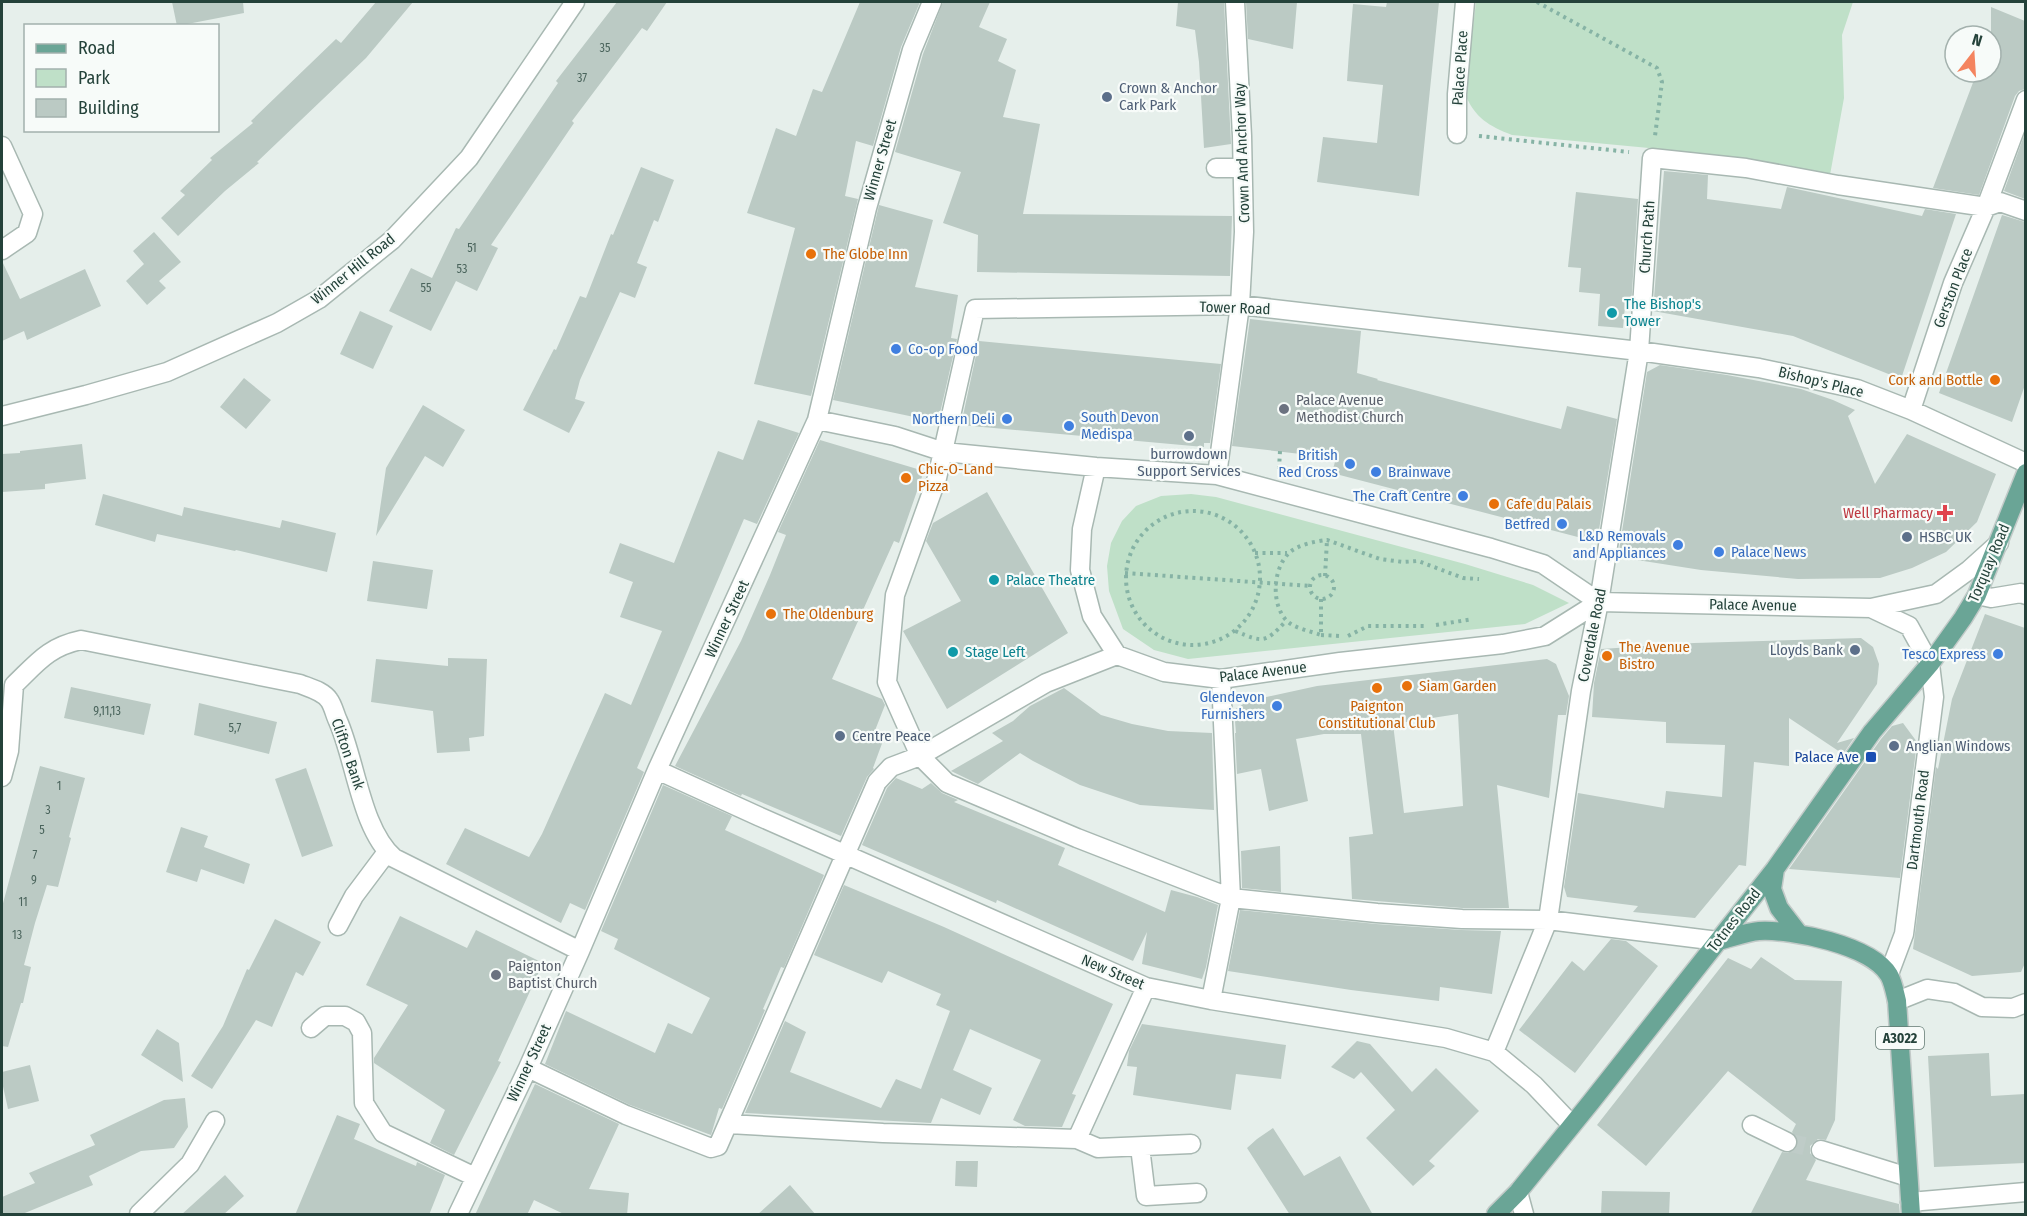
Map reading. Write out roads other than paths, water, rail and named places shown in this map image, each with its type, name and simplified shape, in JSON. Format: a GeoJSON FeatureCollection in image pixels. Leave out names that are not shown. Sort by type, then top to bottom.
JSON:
{"type":"FeatureCollection","features":[{"type":"Feature","properties":{"kind":"main road","name":"Torquay Road"},"geometry":{"type":"LineString","coordinates":[[1963,618],[1977,595],[2025,473]]}},
{"type":"Feature","properties":{"kind":"main road","name":"Totnes Road"},"geometry":{"type":"LineString","coordinates":[[1496,1215],[1518,1192],[1775,869],[1872,732],[1930,664],[1963,618]]}},
{"type":"Feature","properties":{"kind":"main road"},"geometry":{"type":"LineString","coordinates":[[1775,869],[1772,890],[1779,908],[1799,934]]}},
{"type":"Feature","properties":{"kind":"main road"},"geometry":{"type":"LineString","coordinates":[[1718,941],[1759,932],[1799,934],[1847,946],[1870,958],[1888,974]]}},
{"type":"Feature","properties":{"kind":"main road","name":"A3022"},"geometry":{"type":"LineString","coordinates":[[1888,974],[1898,1002],[1910,1208]]}},
{"type":"Feature","properties":{"kind":"street","name":"Winner Hill Road"},"geometry":{"type":"LineString","coordinates":[[2,416],[167,372],[277,323],[319,299],[392,240],[463,165],[575,2]]}},
{"type":"Feature","properties":{"kind":"street","name":"Winner Street"},"geometry":{"type":"LineString","coordinates":[[458,1215],[528,1068],[657,770],[817,420],[867,208],[912,50],[932,2]]}},
{"type":"Feature","properties":{"kind":"street","name":"Crown And Anchor Way"},"geometry":{"type":"LineString","coordinates":[[1217,475],[1240,305],[1244,232],[1236,2]]}},
{"type":"Feature","properties":{"kind":"street","name":"Palace Place"},"geometry":{"type":"LineString","coordinates":[[1457,134],[1457,94],[1465,2]]}},
{"type":"Feature","properties":{"kind":"street","name":"Gerston Place"},"geometry":{"type":"LineString","coordinates":[[1911,410],[1953,283],[1986,207],[2025,100]]}},
{"type":"Feature","properties":{"kind":"street"},"geometry":{"type":"LineString","coordinates":[[2,146],[33,214],[27,233],[2,250]]}},
{"type":"Feature","properties":{"kind":"street","name":"Church Path"},"geometry":{"type":"LineString","coordinates":[[1639,351],[1652,158],[1746,168],[1838,186],[1986,207]]}},
{"type":"Feature","properties":{"kind":"street"},"geometry":{"type":"LineString","coordinates":[[1216,168],[1242,168]]}},
{"type":"Feature","properties":{"kind":"street"},"geometry":{"type":"LineString","coordinates":[[1986,207],[2000,202],[2025,211]]}},
{"type":"Feature","properties":{"kind":"street","name":"Tower Road"},"geometry":{"type":"LineString","coordinates":[[944,452],[975,309],[1240,305],[1639,351]]}},
{"type":"Feature","properties":{"kind":"street","name":"Bishop's Place"},"geometry":{"type":"LineString","coordinates":[[1639,351],[1759,368],[1857,389],[1911,410],[2025,463]]}},
{"type":"Feature","properties":{"kind":"street","name":"Coverdale Road"},"geometry":{"type":"LineString","coordinates":[[1494,1052],[1548,920],[1581,691],[1599,602],[1639,351]]}},
{"type":"Feature","properties":{"kind":"street"},"geometry":{"type":"LineString","coordinates":[[817,420],[895,436],[944,452],[1096,467],[1217,475],[1543,564],[1599,602]]}},
{"type":"Feature","properties":{"kind":"street"},"geometry":{"type":"LineString","coordinates":[[944,452],[924,516],[895,595],[887,682],[920,756],[947,783],[1077,838],[1231,897],[1377,914],[1462,919],[1548,920],[1718,941]]}},
{"type":"Feature","properties":{"kind":"street"},"geometry":{"type":"LineString","coordinates":[[528,1068],[626,1114],[711,1148],[718,1146],[877,782],[891,767],[920,756],[1046,683],[1117,655],[1092,616],[1080,570],[1082,530],[1096,467]]}},
{"type":"Feature","properties":{"kind":"street","name":"Palace Avenue"},"geometry":{"type":"LineString","coordinates":[[1117,655],[1164,672],[1221,679],[1340,662],[1503,644],[1545,636],[1599,602],[1871,608],[1936,594],[1969,570],[1999,543]]}},
{"type":"Feature","properties":{"kind":"street"},"geometry":{"type":"LineString","coordinates":[[1977,595],[1991,598],[2021,593],[2025,595]]}},
{"type":"Feature","properties":{"kind":"street","name":"Palace Avenue"},"geometry":{"type":"LineString","coordinates":[[1871,608],[1909,626],[1930,664]]}},
{"type":"Feature","properties":{"kind":"street","name":"Clifton Bank"},"geometry":{"type":"LineString","coordinates":[[8,683],[52,650],[66,643],[81,640],[300,684],[318,691],[329,699],[341,729],[373,830],[387,852],[394,858],[580,951]]}},
{"type":"Feature","properties":{"kind":"street","name":"Dartmouth Road"},"geometry":{"type":"LineString","coordinates":[[1888,974],[1904,933],[1934,697],[1930,664]]}},
{"type":"Feature","properties":{"kind":"street"},"geometry":{"type":"LineString","coordinates":[[1211,1000],[1231,897],[1221,679]]}},
{"type":"Feature","properties":{"kind":"street"},"geometry":{"type":"LineString","coordinates":[[2,777],[9,751],[8,683]]}},
{"type":"Feature","properties":{"kind":"street","name":"New Street"},"geometry":{"type":"LineString","coordinates":[[657,770],[1146,987],[1211,1000],[1446,1038],[1494,1052],[1534,1085],[1572,1125]]}},
{"type":"Feature","properties":{"kind":"street"},"geometry":{"type":"LineString","coordinates":[[338,926],[354,896],[387,852]]}},
{"type":"Feature","properties":{"kind":"street"},"geometry":{"type":"LineString","coordinates":[[1077,1139],[1146,987]]}},
{"type":"Feature","properties":{"kind":"street"},"geometry":{"type":"LineString","coordinates":[[1898,1002],[1927,989],[1954,993],[1982,1007],[2013,1008],[2025,1003]]}},
{"type":"Feature","properties":{"kind":"street"},"geometry":{"type":"LineString","coordinates":[[311,1028],[325,1016],[345,1017],[356,1022],[362,1033],[364,1103],[382,1133],[475,1177]]}},
{"type":"Feature","properties":{"kind":"street"},"geometry":{"type":"LineString","coordinates":[[139,1215],[190,1164],[215,1121]]}},
{"type":"Feature","properties":{"kind":"street"},"geometry":{"type":"LineString","coordinates":[[729,1124],[883,1133],[1077,1139],[1098,1149],[1191,1144]]}},
{"type":"Feature","properties":{"kind":"street"},"geometry":{"type":"LineString","coordinates":[[1752,1125],[1787,1142]]}},
{"type":"Feature","properties":{"kind":"street"},"geometry":{"type":"LineString","coordinates":[[1140,1147],[1146,1196],[1197,1193]]}},
{"type":"Feature","properties":{"kind":"street"},"geometry":{"type":"LineString","coordinates":[[1821,1150],[1908,1177]]}},
{"type":"Feature","properties":{"kind":"street"},"geometry":{"type":"LineString","coordinates":[[1518,1192],[1524,1215]]}},
{"type":"Feature","properties":{"kind":"street"},"geometry":{"type":"LineString","coordinates":[[1910,1208],[2025,1192]]}},
{"type":"Feature","properties":{"kind":"tunnel"},"geometry":{"type":"LineString","coordinates":[[1787,1142],[1821,1150]]}},
{"type":"Feature","properties":{"kind":"place","name":"Crown & Anchor Cark Park"},"geometry":{"type":"Point","coordinates":[1107,97]}},
{"type":"Feature","properties":{"kind":"place","name":"The Globe Inn"},"geometry":{"type":"Point","coordinates":[811,254]}},
{"type":"Feature","properties":{"kind":"place","name":"The Bishop's Tower"},"geometry":{"type":"Point","coordinates":[1612,313]}},
{"type":"Feature","properties":{"kind":"place","name":"Co-op Food"},"geometry":{"type":"Point","coordinates":[896,349]}},
{"type":"Feature","properties":{"kind":"place","name":"Cork and Bottle"},"geometry":{"type":"Point","coordinates":[1995,380]}},
{"type":"Feature","properties":{"kind":"place","name":"Palace Avenue Methodist Church"},"geometry":{"type":"Point","coordinates":[1284,409]}},
{"type":"Feature","properties":{"kind":"place","name":"Northern Deli"},"geometry":{"type":"Point","coordinates":[1007,419]}},
{"type":"Feature","properties":{"kind":"place","name":"South Devon Medispa"},"geometry":{"type":"Point","coordinates":[1069,426]}},
{"type":"Feature","properties":{"kind":"place","name":"burrowdown Support Services"},"geometry":{"type":"Point","coordinates":[1189,436]}},
{"type":"Feature","properties":{"kind":"place","name":"British Red Cross"},"geometry":{"type":"Point","coordinates":[1350,464]}},
{"type":"Feature","properties":{"kind":"place","name":"Brainwave"},"geometry":{"type":"Point","coordinates":[1376,472]}},
{"type":"Feature","properties":{"kind":"place","name":"Chic-O-Land Pizza"},"geometry":{"type":"Point","coordinates":[906,478]}},
{"type":"Feature","properties":{"kind":"place","name":"The Craft Centre"},"geometry":{"type":"Point","coordinates":[1463,496]}},
{"type":"Feature","properties":{"kind":"place","name":"Cafe du Palais"},"geometry":{"type":"Point","coordinates":[1494,504]}},
{"type":"Feature","properties":{"kind":"place","name":"Well Pharmacy"},"geometry":{"type":"Point","coordinates":[1945,513]}},
{"type":"Feature","properties":{"kind":"place","name":"Betfred"},"geometry":{"type":"Point","coordinates":[1562,524]}},
{"type":"Feature","properties":{"kind":"place","name":"HSBC UK"},"geometry":{"type":"Point","coordinates":[1907,537]}},
{"type":"Feature","properties":{"kind":"place","name":"L&D Removals and Appliances"},"geometry":{"type":"Point","coordinates":[1678,545]}},
{"type":"Feature","properties":{"kind":"place","name":"Palace News"},"geometry":{"type":"Point","coordinates":[1719,552]}},
{"type":"Feature","properties":{"kind":"place","name":"Palace Theatre"},"geometry":{"type":"Point","coordinates":[994,580]}},
{"type":"Feature","properties":{"kind":"place","name":"The Oldenburg"},"geometry":{"type":"Point","coordinates":[771,614]}},
{"type":"Feature","properties":{"kind":"place","name":"Lloyds Bank"},"geometry":{"type":"Point","coordinates":[1855,650]}},
{"type":"Feature","properties":{"kind":"place","name":"Stage Left"},"geometry":{"type":"Point","coordinates":[953,652]}},
{"type":"Feature","properties":{"kind":"place","name":"Tesco Express"},"geometry":{"type":"Point","coordinates":[1998,654]}},
{"type":"Feature","properties":{"kind":"place","name":"The Avenue Bistro"},"geometry":{"type":"Point","coordinates":[1607,656]}},
{"type":"Feature","properties":{"kind":"place","name":"Siam Garden"},"geometry":{"type":"Point","coordinates":[1407,686]}},
{"type":"Feature","properties":{"kind":"place","name":"Paignton Constitutional Club"},"geometry":{"type":"Point","coordinates":[1377,688]}},
{"type":"Feature","properties":{"kind":"place","name":"Glendevon Furnishers"},"geometry":{"type":"Point","coordinates":[1277,706]}},
{"type":"Feature","properties":{"kind":"place","name":"Centre Peace"},"geometry":{"type":"Point","coordinates":[840,736]}},
{"type":"Feature","properties":{"kind":"place","name":"Anglian Windows"},"geometry":{"type":"Point","coordinates":[1894,746]}},
{"type":"Feature","properties":{"kind":"place","name":"Palace Ave"},"geometry":{"type":"Point","coordinates":[1871,757]}},
{"type":"Feature","properties":{"kind":"place","name":"Paignton Baptist Church"},"geometry":{"type":"Point","coordinates":[496,975]}}]}
